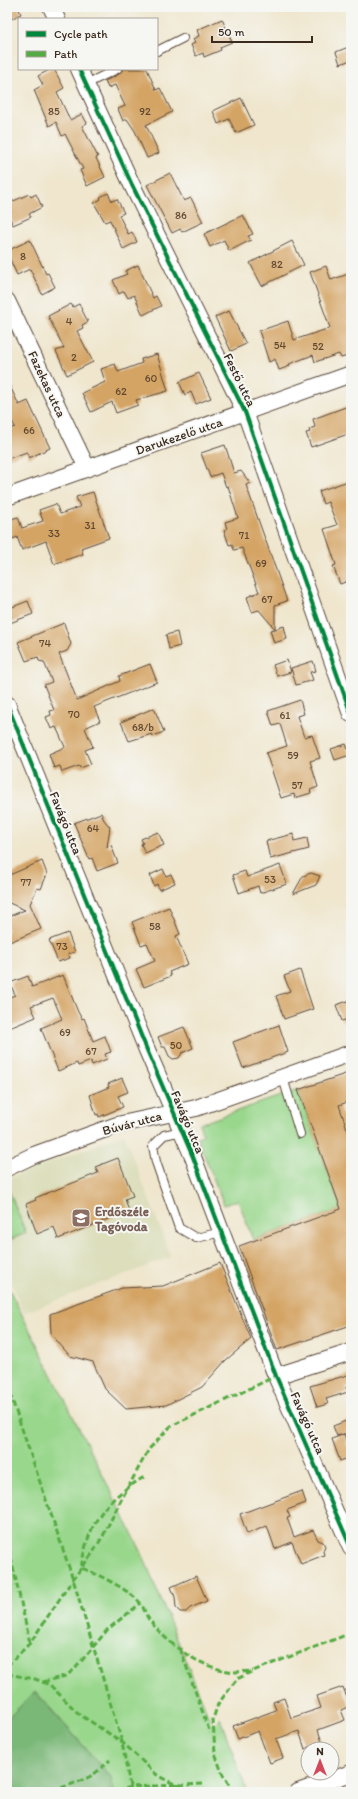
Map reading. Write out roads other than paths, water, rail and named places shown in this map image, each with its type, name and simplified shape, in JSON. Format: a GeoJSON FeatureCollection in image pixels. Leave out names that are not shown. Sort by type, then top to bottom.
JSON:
{"type":"FeatureCollection","features":[{"type":"Feature","properties":{"kind":"street"},"geometry":{"type":"LineString","coordinates":[[51,7],[56,18]]}},
{"type":"Feature","properties":{"kind":"street","name":"Festő utca"},"geometry":{"type":"LineString","coordinates":[[79,70],[132,185],[245,412],[351,714]]}},
{"type":"Feature","properties":{"kind":"street","name":"Fazekas utca"},"geometry":{"type":"LineString","coordinates":[[7,301],[86,468]]}},
{"type":"Feature","properties":{"kind":"street","name":"Darukezelő utca"},"geometry":{"type":"LineString","coordinates":[[7,497],[351,374]]}},
{"type":"Feature","properties":{"kind":"street","name":"Favágó utca"},"geometry":{"type":"LineString","coordinates":[[7,704],[182,1131],[276,1376],[351,1548]]}},
{"type":"Feature","properties":{"kind":"street","name":"Búvár utca"},"geometry":{"type":"LineString","coordinates":[[7,1168],[34,1155],[117,1125],[196,1108],[351,1054]]}},
{"type":"Feature","properties":{"kind":"street"},"geometry":{"type":"LineString","coordinates":[[276,1376],[351,1352]]}},
{"type":"Feature","properties":{"kind":"street"},"geometry":{"type":"LineString","coordinates":[[298,1792],[351,1773]]}},
{"type":"Feature","properties":{"kind":"lane"},"geometry":{"type":"LineString","coordinates":[[158,50],[183,38]]}},
{"type":"Feature","properties":{"kind":"lane"},"geometry":{"type":"LineString","coordinates":[[86,84],[115,70]]}},
{"type":"Feature","properties":{"kind":"lane"},"geometry":{"type":"LineString","coordinates":[[283,1078],[300,1134]]}},
{"type":"Feature","properties":{"kind":"lane"},"geometry":{"type":"LineString","coordinates":[[182,1131],[164,1135],[153,1146],[156,1162],[180,1228],[196,1238],[222,1232]]}},
{"type":"Feature","properties":{"kind":"place","name":"Erdőszéle Tagóvoda"},"geometry":{"type":"Point","coordinates":[81,1218]}}]}
